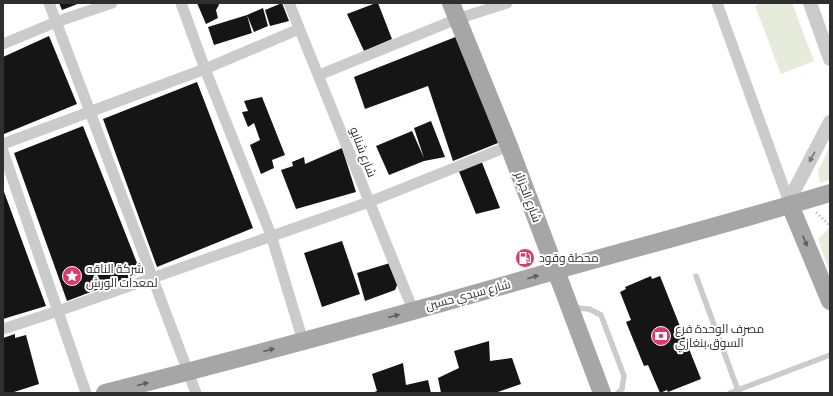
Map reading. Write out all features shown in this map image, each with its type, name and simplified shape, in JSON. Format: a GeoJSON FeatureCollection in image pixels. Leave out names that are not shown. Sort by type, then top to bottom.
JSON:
{"type":"FeatureCollection","features":[{"type":"Feature","properties":{"kind":"main road","name":"شارع الجزائر"},"geometry":{"type":"LineString","coordinates":[[454,11],[509,146],[602,393]]}},
{"type":"Feature","properties":{"kind":"main road","name":"شارع سيدي حسين"},"geometry":{"type":"LineString","coordinates":[[105,393],[303,341],[830,193]]}},
{"type":"Feature","properties":{"kind":"main road"},"geometry":{"type":"LineString","coordinates":[[790,205],[830,300]]}},
{"type":"Feature","properties":{"kind":"street"},"geometry":{"type":"LineString","coordinates":[[48,3],[196,393]]}},
{"type":"Feature","properties":{"kind":"street"},"geometry":{"type":"LineString","coordinates":[[3,44],[56,22],[112,3]]}},
{"type":"Feature","properties":{"kind":"street"},"geometry":{"type":"LineString","coordinates":[[181,3],[205,69],[271,235],[303,341]]}},
{"type":"Feature","properties":{"kind":"street","name":"شارع شنابو"},"geometry":{"type":"LineString","coordinates":[[289,3],[413,310]]}},
{"type":"Feature","properties":{"kind":"street"},"geometry":{"type":"LineString","coordinates":[[319,75],[454,11],[507,3]]}},
{"type":"Feature","properties":{"kind":"street"},"geometry":{"type":"LineString","coordinates":[[716,3],[790,205]]}},
{"type":"Feature","properties":{"kind":"street"},"geometry":{"type":"LineString","coordinates":[[810,3],[830,60]]}},
{"type":"Feature","properties":{"kind":"street"},"geometry":{"type":"LineString","coordinates":[[3,144],[205,69],[299,29]]}},
{"type":"Feature","properties":{"kind":"street"},"geometry":{"type":"LineString","coordinates":[[790,205],[794,191],[830,122]]}},
{"type":"Feature","properties":{"kind":"street"},"geometry":{"type":"LineString","coordinates":[[3,329],[369,202],[509,146]]}},
{"type":"Feature","properties":{"kind":"street"},"geometry":{"type":"LineString","coordinates":[[3,151],[6,172],[58,311],[86,393]]}},
{"type":"Feature","properties":{"kind":"lane"},"geometry":{"type":"LineString","coordinates":[[696,276],[739,392]]}},
{"type":"Feature","properties":{"kind":"lane"},"geometry":{"type":"LineString","coordinates":[[570,308],[589,309],[601,315],[624,376],[622,389],[618,393]]}},
{"type":"Feature","properties":{"kind":"lane"},"geometry":{"type":"LineString","coordinates":[[730,393],[739,392],[830,355]]}},
{"type":"Feature","properties":{"kind":"shaded area"},"geometry":{"type":"Polygon","coordinates":[[[762,3],[792,3],[814,61],[781,74],[755,6],[762,3]]]}},
{"type":"Feature","properties":{"kind":"shaded area"},"geometry":{"type":"Polygon","coordinates":[[[830,146],[830,180],[820,183],[818,171],[830,146]]]}},
{"type":"Feature","properties":{"kind":"shaded area"},"geometry":{"type":"Polygon","coordinates":[[[830,227],[830,273],[818,239],[830,227]]]}},
{"type":"Feature","properties":{"kind":"building"},"geometry":{"type":"Polygon","coordinates":[[[59,3],[80,3],[62,10],[59,3]]]}},
{"type":"Feature","properties":{"kind":"building"},"geometry":{"type":"Polygon","coordinates":[[[197,3],[218,3],[219,5],[216,10],[218,18],[206,24],[197,3]]]}},
{"type":"Feature","properties":{"kind":"building"},"geometry":{"type":"Polygon","coordinates":[[[282,3],[289,21],[270,26],[265,10],[282,3]]]}},
{"type":"Feature","properties":{"kind":"building"},"geometry":{"type":"Polygon","coordinates":[[[378,3],[392,39],[364,51],[347,14],[378,3]]]}},
{"type":"Feature","properties":{"kind":"building"},"geometry":{"type":"Polygon","coordinates":[[[263,8],[268,26],[254,32],[247,15],[263,8]]]}},
{"type":"Feature","properties":{"kind":"building"},"geometry":{"type":"Polygon","coordinates":[[[247,15],[252,33],[214,45],[208,27],[247,15]]]}},
{"type":"Feature","properties":{"kind":"building"},"geometry":{"type":"Polygon","coordinates":[[[49,36],[77,104],[4,134],[3,57],[49,36]]]}},
{"type":"Feature","properties":{"kind":"building"},"geometry":{"type":"Polygon","coordinates":[[[458,36],[498,143],[453,161],[428,86],[365,109],[354,77],[458,36]]]}},
{"type":"Feature","properties":{"kind":"building"},"geometry":{"type":"Polygon","coordinates":[[[197,82],[253,228],[157,267],[103,119],[197,82]]]}},
{"type":"Feature","properties":{"kind":"building"},"geometry":{"type":"Polygon","coordinates":[[[262,97],[285,155],[272,160],[274,168],[261,174],[250,145],[260,140],[254,123],[248,127],[242,112],[248,111],[244,101],[262,97]]]}},
{"type":"Feature","properties":{"kind":"building"},"geometry":{"type":"Polygon","coordinates":[[[431,121],[445,157],[424,161],[389,175],[376,146],[412,131],[424,158],[414,128],[431,121]]]}},
{"type":"Feature","properties":{"kind":"building"},"geometry":{"type":"Polygon","coordinates":[[[83,126],[141,273],[67,301],[14,153],[83,126]]]}},
{"type":"Feature","properties":{"kind":"building"},"geometry":{"type":"Polygon","coordinates":[[[342,148],[356,192],[296,209],[281,170],[293,166],[292,162],[304,157],[305,164],[342,148]]]}},
{"type":"Feature","properties":{"kind":"building"},"geometry":{"type":"Polygon","coordinates":[[[481,160],[500,208],[476,214],[458,169],[481,160]]]}},
{"type":"Feature","properties":{"kind":"building"},"geometry":{"type":"Polygon","coordinates":[[[3,189],[46,306],[3,319],[3,189]]]}},
{"type":"Feature","properties":{"kind":"building"},"geometry":{"type":"Polygon","coordinates":[[[342,241],[360,294],[322,307],[304,253],[342,241]]]}},
{"type":"Feature","properties":{"kind":"building"},"geometry":{"type":"Polygon","coordinates":[[[390,263],[398,283],[395,290],[365,301],[357,273],[390,263]]]}},
{"type":"Feature","properties":{"kind":"building"},"geometry":{"type":"Polygon","coordinates":[[[651,276],[652,279],[660,276],[701,379],[668,392],[667,390],[660,393],[648,365],[644,366],[626,322],[631,320],[620,292],[626,289],[625,287],[651,276]]]}},
{"type":"Feature","properties":{"kind":"building"},"geometry":{"type":"Polygon","coordinates":[[[15,334],[15,338],[26,335],[39,384],[11,393],[3,393],[3,338],[15,334]]]}},
{"type":"Feature","properties":{"kind":"building"},"geometry":{"type":"Polygon","coordinates":[[[489,341],[490,361],[512,358],[521,384],[495,393],[441,393],[438,378],[459,368],[454,351],[489,341]]]}},
{"type":"Feature","properties":{"kind":"building"},"geometry":{"type":"Polygon","coordinates":[[[403,363],[406,385],[428,380],[431,393],[372,393],[377,391],[372,374],[403,363]]]}},
{"type":"Feature","properties":{"kind":"place","name":"محطة وقود"},"geometry":{"type":"Point","coordinates":[525,258]}},
{"type":"Feature","properties":{"kind":"place","name":"شركة الناقه لمعدات الورش"},"geometry":{"type":"Point","coordinates":[72,276]}},
{"type":"Feature","properties":{"kind":"place","name":"مصرف الوحدة فرع السوق،بنغازي"},"geometry":{"type":"Point","coordinates":[661,336]}}]}
